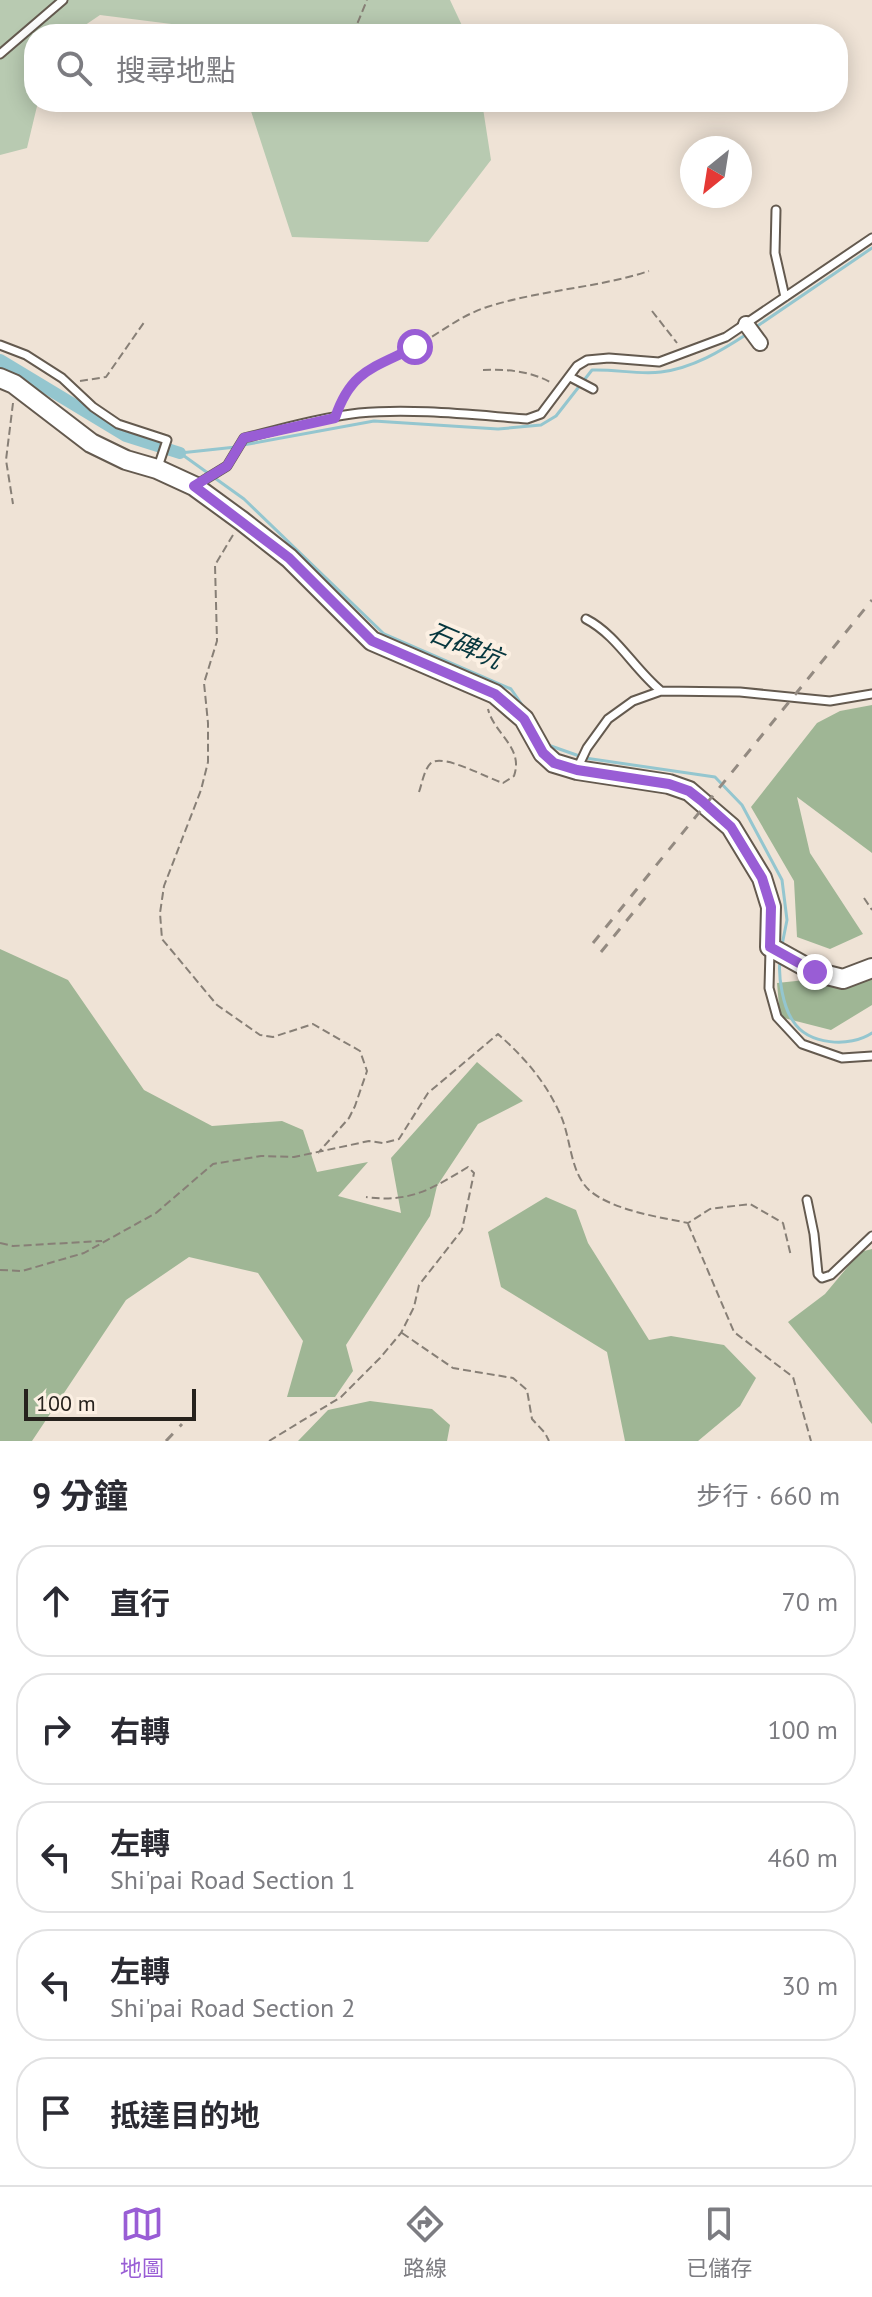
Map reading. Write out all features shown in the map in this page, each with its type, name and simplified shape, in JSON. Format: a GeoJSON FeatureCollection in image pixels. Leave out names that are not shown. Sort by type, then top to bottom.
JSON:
{"type":"FeatureCollection","features":[{"type":"Feature","properties":{"kind":"street"},"geometry":{"type":"LineString","coordinates":[[746,324],[760,343]]}},
{"type":"Feature","properties":{"kind":"street"},"geometry":{"type":"LineString","coordinates":[[7,381],[91,443],[194,486],[289,558],[372,641],[495,694],[524,719],[543,753],[554,763],[577,770],[669,784],[689,791],[731,827],[762,878],[771,907],[770,947],[815,972],[843,979],[872,968]]}},
{"type":"Feature","properties":{"kind":"lane"},"geometry":{"type":"LineString","coordinates":[[35,24],[63,0]]}},
{"type":"Feature","properties":{"kind":"lane"},"geometry":{"type":"LineString","coordinates":[[0,54],[24,33]]}},
{"type":"Feature","properties":{"kind":"lane"},"geometry":{"type":"LineString","coordinates":[[776,210],[775,253],[785,297]]}},
{"type":"Feature","properties":{"kind":"lane"},"geometry":{"type":"LineString","coordinates":[[194,486],[227,466],[244,438],[359,413],[407,412],[527,419],[541,414],[577,366],[587,360],[609,358],[659,362],[726,337],[872,238]]}},
{"type":"Feature","properties":{"kind":"lane"},"geometry":{"type":"LineString","coordinates":[[0,345],[26,355],[66,382],[93,407],[118,424],[167,440],[157,469]]}},
{"type":"Feature","properties":{"kind":"lane"},"geometry":{"type":"LineString","coordinates":[[570,377],[593,389]]}},
{"type":"Feature","properties":{"kind":"lane"},"geometry":{"type":"LineString","coordinates":[[586,619],[607,633],[643,677],[661,691]]}},
{"type":"Feature","properties":{"kind":"lane"},"geometry":{"type":"LineString","coordinates":[[577,770],[587,748],[608,719],[633,701],[661,691],[740,692],[830,701],[872,694]]}},
{"type":"Feature","properties":{"kind":"lane"},"geometry":{"type":"LineString","coordinates":[[770,947],[769,988],[777,1017],[802,1044],[842,1058],[872,1056]]}},
{"type":"Feature","properties":{"kind":"lane"},"geometry":{"type":"LineString","coordinates":[[807,1200],[818,1274],[822,1278],[831,1275],[872,1236]]}},
{"type":"Feature","properties":{"kind":"path"},"geometry":{"type":"LineString","coordinates":[[357,24],[367,0]]}},
{"type":"Feature","properties":{"kind":"path"},"geometry":{"type":"LineString","coordinates":[[335,418],[343,395],[358,376],[415,347],[455,321],[485,307],[649,271]]}},
{"type":"Feature","properties":{"kind":"path"},"geometry":{"type":"LineString","coordinates":[[652,311],[685,354]]}},
{"type":"Feature","properties":{"kind":"path"},"geometry":{"type":"LineString","coordinates":[[66,382],[106,377],[145,321]]}},
{"type":"Feature","properties":{"kind":"path"},"geometry":{"type":"LineString","coordinates":[[483,370],[497,369],[539,376],[562,389]]}},
{"type":"Feature","properties":{"kind":"path"},"geometry":{"type":"LineString","coordinates":[[7,381],[6,460],[13,504]]}},
{"type":"Feature","properties":{"kind":"path"},"geometry":{"type":"LineString","coordinates":[[242,521],[215,565],[217,641],[204,683],[208,762],[201,790],[164,886],[160,913],[162,939],[217,1005],[260,1035],[273,1037],[313,1024],[360,1051],[367,1071],[355,1106],[349,1118],[318,1153]]}},
{"type":"Feature","properties":{"kind":"path"},"geometry":{"type":"LineString","coordinates":[[419,792],[426,771],[431,763],[438,761],[461,765],[487,779],[503,783],[514,776],[518,765],[515,755],[507,738],[491,720],[488,707],[495,694]]}},
{"type":"Feature","properties":{"kind":"path"},"geometry":{"type":"LineString","coordinates":[[864,898],[872,910]]}},
{"type":"Feature","properties":{"kind":"path"},"geometry":{"type":"LineString","coordinates":[[0,1270],[22,1271],[84,1253],[156,1213],[213,1164],[261,1156],[294,1157],[369,1141],[383,1143],[399,1139],[428,1093],[498,1034],[526,1059],[546,1086],[562,1118],[578,1174],[590,1190],[621,1207],[688,1223],[710,1209],[750,1204],[783,1223],[791,1256]]}},
{"type":"Feature","properties":{"kind":"path"},"geometry":{"type":"LineString","coordinates":[[269,1441],[341,1397],[401,1333],[414,1307],[419,1285],[462,1230],[474,1173],[468,1167],[421,1194],[379,1199],[366,1197]]}},
{"type":"Feature","properties":{"kind":"path"},"geometry":{"type":"LineString","coordinates":[[688,1223],[734,1332],[793,1377],[811,1441]]}},
{"type":"Feature","properties":{"kind":"path"},"geometry":{"type":"LineString","coordinates":[[0,1243],[13,1246],[106,1240]]}},
{"type":"Feature","properties":{"kind":"path"},"geometry":{"type":"LineString","coordinates":[[401,1333],[416,1340],[453,1368],[513,1378],[527,1390],[532,1419],[549,1441]]}},
{"type":"Feature","properties":{"kind":"green space"},"geometry":{"type":"Polygon","coordinates":[[[0,0],[450,0],[461,24],[171,24],[100,15],[87,24],[24,24],[24,112],[36,112],[27,148],[0,155],[0,0]]]}},
{"type":"Feature","properties":{"kind":"green space"},"geometry":{"type":"Polygon","coordinates":[[[251,112],[484,112],[491,160],[428,242],[292,237],[251,112]]]}},
{"type":"Feature","properties":{"kind":"green space"},"geometry":{"type":"Polygon","coordinates":[[[872,705],[872,853],[797,797],[810,853],[863,934],[830,949],[797,937],[794,881],[751,807],[817,723],[840,711],[872,705]]]}},
{"type":"Feature","properties":{"kind":"green space"},"geometry":{"type":"Polygon","coordinates":[[[0,949],[68,980],[144,1090],[212,1126],[282,1121],[303,1130],[317,1172],[368,1162],[338,1196],[401,1213],[391,1158],[477,1062],[523,1101],[478,1124],[437,1186],[430,1216],[346,1345],[353,1371],[335,1397],[287,1397],[303,1341],[258,1273],[189,1257],[126,1300],[32,1441],[0,1441],[0,949]]]}},
{"type":"Feature","properties":{"kind":"green space"},"geometry":{"type":"Polygon","coordinates":[[[872,973],[872,1005],[831,1030],[780,1017],[777,983],[872,973]]]}},
{"type":"Feature","properties":{"kind":"green space"},"geometry":{"type":"Polygon","coordinates":[[[546,1197],[576,1210],[588,1243],[649,1340],[671,1336],[724,1345],[756,1378],[740,1406],[698,1441],[625,1441],[607,1352],[501,1287],[488,1232],[546,1197]]]}},
{"type":"Feature","properties":{"kind":"green space"},"geometry":{"type":"Polygon","coordinates":[[[872,1249],[872,1424],[788,1322],[825,1294],[860,1252],[872,1249]]]}},
{"type":"Feature","properties":{"kind":"green space"},"geometry":{"type":"Polygon","coordinates":[[[370,1401],[432,1409],[450,1425],[447,1441],[298,1441],[328,1410],[370,1401]]]}},
{"type":"Feature","properties":{"kind":"waterway"},"geometry":{"type":"LineString","coordinates":[[756,327],[872,248]]}},
{"type":"Feature","properties":{"kind":"waterway"},"geometry":{"type":"LineString","coordinates":[[243,445],[374,421],[498,429],[541,425],[556,416],[592,370],[644,373],[673,370],[706,358],[747,334]]}},
{"type":"Feature","properties":{"kind":"waterway","name":"石碑坑"},"geometry":{"type":"LineString","coordinates":[[0,360],[126,436],[180,453]]}},
{"type":"Feature","properties":{"kind":"waterway"},"geometry":{"type":"LineString","coordinates":[[180,453],[236,447]]}},
{"type":"Feature","properties":{"kind":"waterway","name":"石碑坑"},"geometry":{"type":"LineString","coordinates":[[180,453],[244,499],[384,634],[511,689],[525,709]]}},
{"type":"Feature","properties":{"kind":"waterway","name":"石碑坑"},"geometry":{"type":"LineString","coordinates":[[548,745],[585,758],[715,777],[742,805],[782,880],[787,920],[782,945]]}},
{"type":"Feature","properties":{"kind":"waterway","name":"石碑坑"},"geometry":{"type":"LineString","coordinates":[[780,960],[784,1000],[789,1015],[800,1029],[830,1042],[852,1041],[872,1033]]}},
{"type":"Feature","properties":{"kind":"railway"},"geometry":{"type":"LineString","coordinates":[[593,943],[872,600]]}},
{"type":"Feature","properties":{"kind":"railway"},"geometry":{"type":"LineString","coordinates":[[601,952],[646,897]]}},
{"type":"Feature","properties":{"kind":"railway"},"geometry":{"type":"LineString","coordinates":[[166,1441],[182,1424]]}},
{"type":"Feature","properties":{"kind":"route"},"geometry":{"type":"LineString","coordinates":[[415,347],[358,376],[343,395],[335,418],[244,438],[227,466],[194,486],[289,558],[372,641],[495,694],[524,719],[543,753],[554,763],[577,770],[669,784],[689,791],[702,801],[731,827],[762,878],[771,907],[770,947],[815,972]]}}]}
